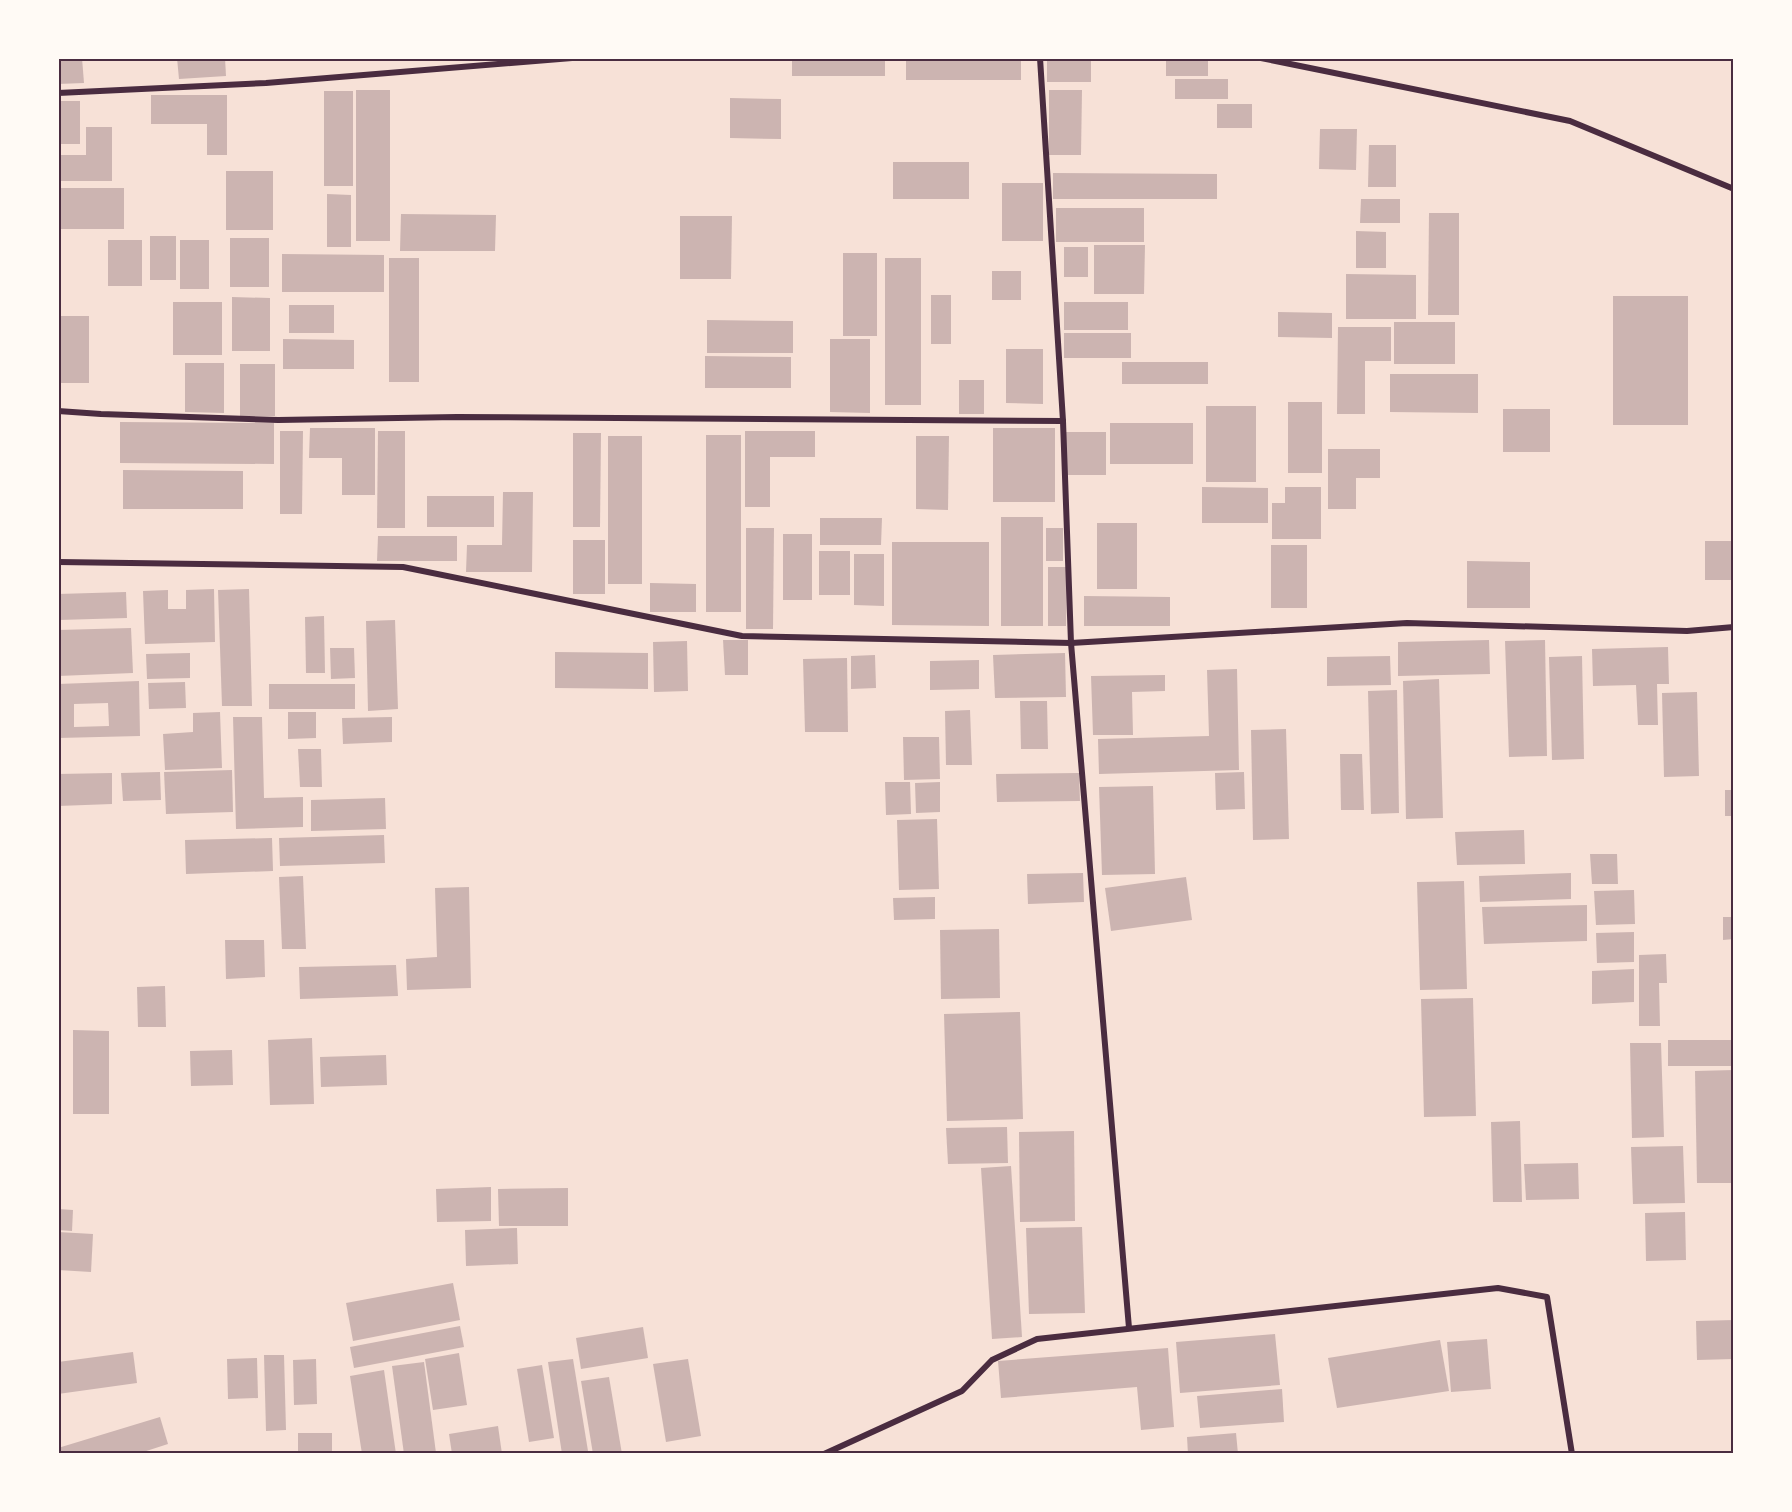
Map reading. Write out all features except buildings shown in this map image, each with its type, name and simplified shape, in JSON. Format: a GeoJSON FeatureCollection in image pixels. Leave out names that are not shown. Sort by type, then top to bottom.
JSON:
{"type":"FeatureCollection","features":[{"type":"Feature","properties":{"kind":"street"},"geometry":{"type":"LineString","coordinates":[[58,93],[266,83],[572,58]]}},
{"type":"Feature","properties":{"kind":"street"},"geometry":{"type":"LineString","coordinates":[[1040,58],[1063,421],[1071,643],[1129,1328]]}},
{"type":"Feature","properties":{"kind":"street"},"geometry":{"type":"LineString","coordinates":[[1261,58],[1570,121],[1734,189]]}},
{"type":"Feature","properties":{"kind":"street"},"geometry":{"type":"LineString","coordinates":[[58,411],[278,420],[469,417],[1063,421]]}},
{"type":"Feature","properties":{"kind":"street"},"geometry":{"type":"LineString","coordinates":[[58,562],[403,567],[742,636],[1071,643],[1407,623],[1687,631],[1734,627]]}},
{"type":"Feature","properties":{"kind":"street"},"geometry":{"type":"LineString","coordinates":[[824,1454],[962,1391],[992,1360],[1036,1339],[1497,1288],[1547,1297],[1572,1454]]}}]}
